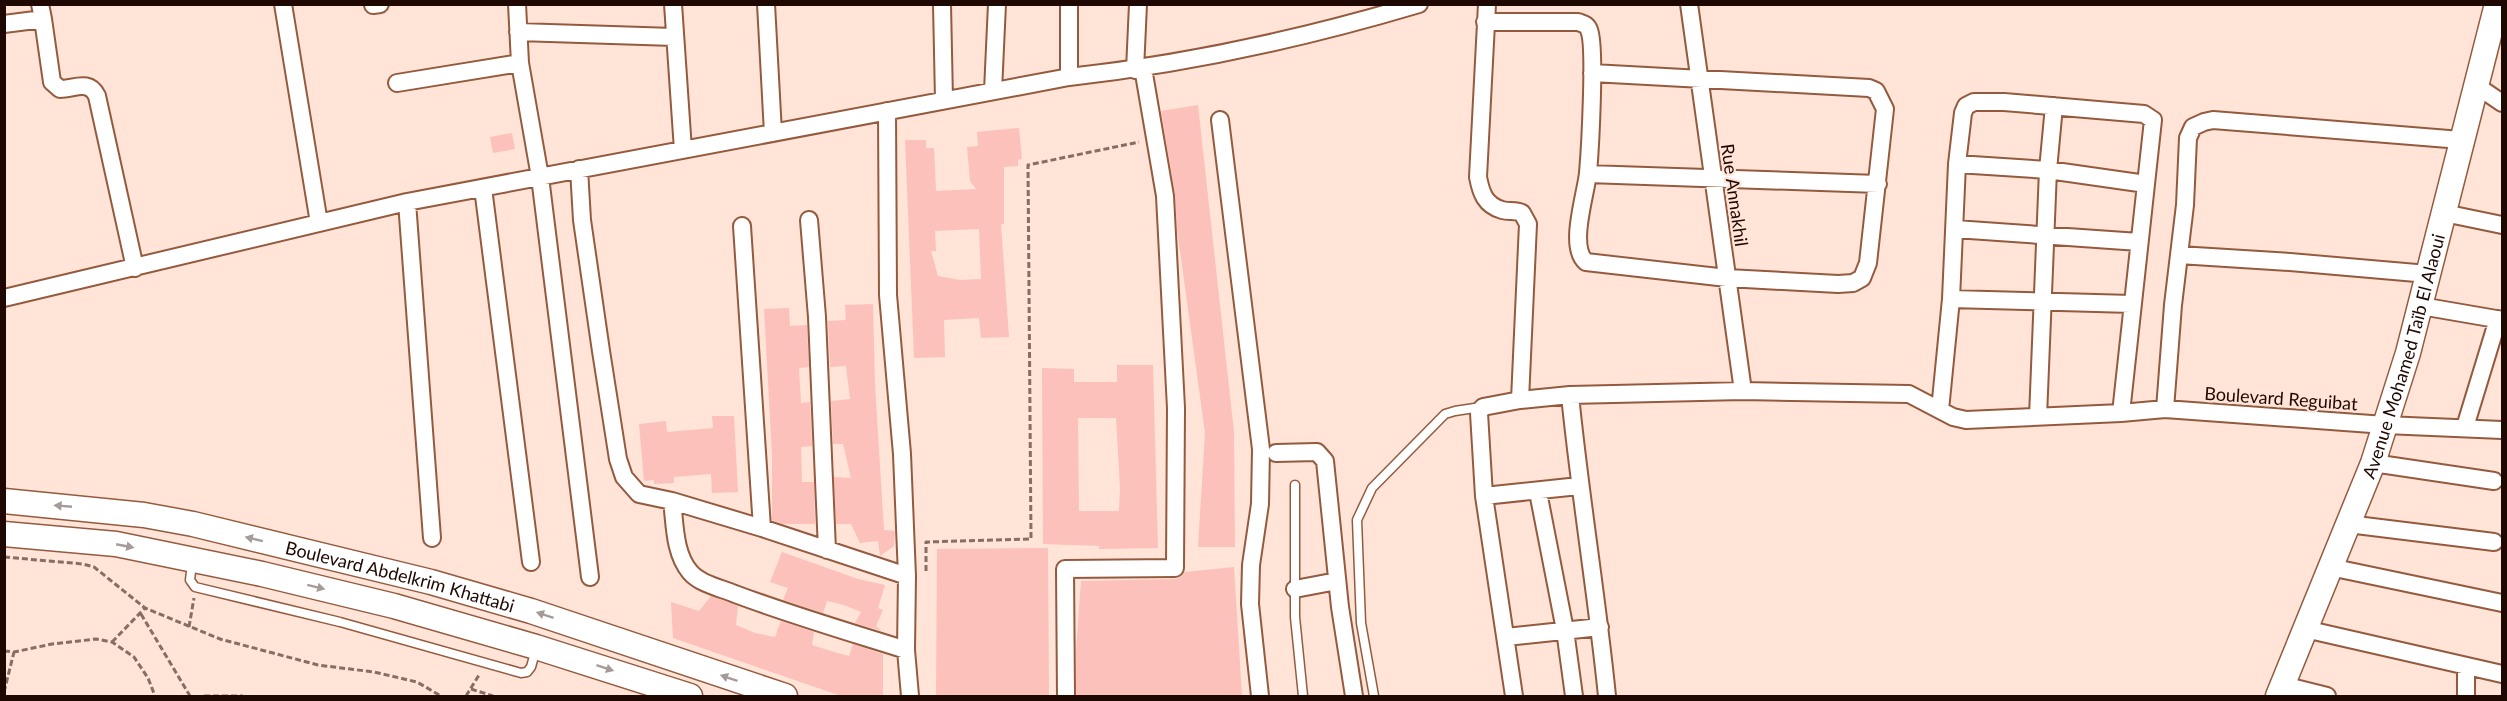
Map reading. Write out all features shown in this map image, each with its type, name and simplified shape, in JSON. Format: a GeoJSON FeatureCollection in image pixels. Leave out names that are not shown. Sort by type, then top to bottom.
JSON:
{"type":"FeatureCollection","features":[{"type":"Feature","properties":{"kind":"street"},"geometry":{"type":"LineString","coordinates":[[284,4],[319,223]]}},
{"type":"Feature","properties":{"kind":"street"},"geometry":{"type":"LineString","coordinates":[[517,4],[520,63],[540,177],[590,577]]}},
{"type":"Feature","properties":{"kind":"street"},"geometry":{"type":"LineString","coordinates":[[673,4],[682,150]]}},
{"type":"Feature","properties":{"kind":"street"},"geometry":{"type":"LineString","coordinates":[[766,4],[773,133]]}},
{"type":"Feature","properties":{"kind":"street"},"geometry":{"type":"LineString","coordinates":[[942,4],[944,100]]}},
{"type":"Feature","properties":{"kind":"street"},"geometry":{"type":"LineString","coordinates":[[993,91],[997,4]]}},
{"type":"Feature","properties":{"kind":"street"},"geometry":{"type":"LineString","coordinates":[[1069,4],[1069,77]]}},
{"type":"Feature","properties":{"kind":"street"},"geometry":{"type":"LineString","coordinates":[[1066,696],[1065,569],[1174,568],[1176,408],[1165,196],[1139,69],[1138,4]]}},
{"type":"Feature","properties":{"kind":"street"},"geometry":{"type":"LineString","coordinates":[[4,297],[135,268],[407,202],[1069,77],[1139,69],[1362,13],[1419,4]]}},
{"type":"Feature","properties":{"kind":"street"},"geometry":{"type":"LineString","coordinates":[[1487,4],[1478,177],[1481,194],[1489,203],[1502,210],[1522,213],[1528,224],[1520,400]]}},
{"type":"Feature","properties":{"kind":"street","name":"Rue Annakhil"},"geometry":{"type":"LineString","coordinates":[[1689,4],[1743,390]]}},
{"type":"Feature","properties":{"kind":"street","name":"Avenue Mohamed Taïb El Alaoui"},"geometry":{"type":"LineString","coordinates":[[2281,691],[2373,463],[2421,306],[2461,140],[2498,8]]}},
{"type":"Feature","properties":{"kind":"street"},"geometry":{"type":"LineString","coordinates":[[4,24],[42,12],[52,82],[60,89],[86,85],[93,89],[97,96],[135,268]]}},
{"type":"Feature","properties":{"kind":"street"},"geometry":{"type":"LineString","coordinates":[[1485,22],[1584,24],[1590,32],[1592,73],[1588,174],[1579,225],[1579,251],[1586,262],[1728,279],[1838,284],[1860,281],[1864,276],[1868,263],[1878,184],[1885,109],[1876,91],[1869,88],[1592,73]]}},
{"type":"Feature","properties":{"kind":"street"},"geometry":{"type":"LineString","coordinates":[[518,32],[675,37]]}},
{"type":"Feature","properties":{"kind":"street"},"geometry":{"type":"LineString","coordinates":[[397,83],[520,63]]}},
{"type":"Feature","properties":{"kind":"street"},"geometry":{"type":"LineString","coordinates":[[2477,86],[2502,103]]}},
{"type":"Feature","properties":{"kind":"street"},"geometry":{"type":"LineString","coordinates":[[1940,410],[1951,299],[1957,164],[1963,113],[1969,104],[2004,102],[2144,114],[2152,118],[2153,137],[2139,242],[2121,413]]}},
{"type":"Feature","properties":{"kind":"street"},"geometry":{"type":"LineString","coordinates":[[2038,417],[2048,170],[2054,106]]}},
{"type":"Feature","properties":{"kind":"street"},"geometry":{"type":"LineString","coordinates":[[887,111],[888,295],[902,454],[907,576],[906,650],[910,696]]}},
{"type":"Feature","properties":{"kind":"street"},"geometry":{"type":"LineString","coordinates":[[1220,120],[1261,449],[1260,504],[1251,565],[1250,604],[1260,696]]}},
{"type":"Feature","properties":{"kind":"street"},"geometry":{"type":"LineString","coordinates":[[2165,409],[2188,138],[2193,127],[2213,120],[2461,140]]}},
{"type":"Feature","properties":{"kind":"street"},"geometry":{"type":"LineString","coordinates":[[1957,164],[2048,170],[2146,184]]}},
{"type":"Feature","properties":{"kind":"street"},"geometry":{"type":"LineString","coordinates":[[579,169],[584,230],[618,459],[624,477],[639,494],[672,501],[762,528],[907,576]]}},
{"type":"Feature","properties":{"kind":"street"},"geometry":{"type":"LineString","coordinates":[[1588,174],[1878,184]]}},
{"type":"Feature","properties":{"kind":"street"},"geometry":{"type":"LineString","coordinates":[[483,188],[531,562]]}},
{"type":"Feature","properties":{"kind":"street"},"geometry":{"type":"LineString","coordinates":[[407,202],[432,538]]}},
{"type":"Feature","properties":{"kind":"street"},"geometry":{"type":"LineString","coordinates":[[2444,213],[2502,225]]}},
{"type":"Feature","properties":{"kind":"street"},"geometry":{"type":"LineString","coordinates":[[809,220],[827,550]]}},
{"type":"Feature","properties":{"kind":"street"},"geometry":{"type":"LineString","coordinates":[[742,226],[762,528]]}},
{"type":"Feature","properties":{"kind":"street"},"geometry":{"type":"LineString","coordinates":[[1955,229],[2139,242]]}},
{"type":"Feature","properties":{"kind":"street"},"geometry":{"type":"LineString","coordinates":[[2179,255],[2428,274]]}},
{"type":"Feature","properties":{"kind":"street"},"geometry":{"type":"LineString","coordinates":[[1951,299],[2132,304]]}},
{"type":"Feature","properties":{"kind":"street"},"geometry":{"type":"LineString","coordinates":[[2421,306],[2500,320],[2465,427]]}},
{"type":"Feature","properties":{"kind":"street","name":"Boulevard Reguibat"},"geometry":{"type":"LineString","coordinates":[[1483,407],[1520,400],[1570,395],[1743,390],[1873,395],[1909,394],[1966,420],[2165,409],[2385,425],[2502,430]]}},
{"type":"Feature","properties":{"kind":"street"},"geometry":{"type":"LineString","coordinates":[[1570,395],[1579,486],[1600,627],[1607,696]]}},
{"type":"Feature","properties":{"kind":"street"},"geometry":{"type":"LineString","coordinates":[[1483,407],[1479,413],[1485,496],[1514,696]]}},
{"type":"Feature","properties":{"kind":"street"},"geometry":{"type":"LineString","coordinates":[[1276,453],[1317,452],[1325,461],[1336,581],[1354,696]]}},
{"type":"Feature","properties":{"kind":"street"},"geometry":{"type":"LineString","coordinates":[[2373,463],[2494,481]]}},
{"type":"Feature","properties":{"kind":"street"},"geometry":{"type":"LineString","coordinates":[[1485,496],[1579,486]]}},
{"type":"Feature","properties":{"kind":"street"},"geometry":{"type":"LineString","coordinates":[[1538,492],[1565,630],[1574,696]]}},
{"type":"Feature","properties":{"kind":"street","name":"Boulevard Abdelkrim Khattabi"},"geometry":{"type":"LineString","coordinates":[[4,501],[154,516],[431,582],[531,611],[785,696]]}},
{"type":"Feature","properties":{"kind":"street"},"geometry":{"type":"LineString","coordinates":[[672,501],[678,547],[684,563],[692,574],[707,583],[770,607],[906,650]]}},
{"type":"Feature","properties":{"kind":"street"},"geometry":{"type":"LineString","coordinates":[[2348,524],[2494,542]]}},
{"type":"Feature","properties":{"kind":"street","name":"Boulevard Abdelkrim Khattabi"},"geometry":{"type":"LineString","coordinates":[[4,534],[116,544],[262,574],[394,606],[536,647],[690,696]]}},
{"type":"Feature","properties":{"kind":"street"},"geometry":{"type":"LineString","coordinates":[[2330,567],[2502,603]]}},
{"type":"Feature","properties":{"kind":"street"},"geometry":{"type":"LineString","coordinates":[[1294,589],[1336,581]]}},
{"type":"Feature","properties":{"kind":"street"},"geometry":{"type":"LineString","coordinates":[[1506,637],[1600,627]]}},
{"type":"Feature","properties":{"kind":"street"},"geometry":{"type":"LineString","coordinates":[[2305,629],[2502,674]]}},
{"type":"Feature","properties":{"kind":"street"},"geometry":{"type":"LineString","coordinates":[[2466,666],[2466,696]]}},
{"type":"Feature","properties":{"kind":"street"},"geometry":{"type":"LineString","coordinates":[[2281,691],[2327,696]]}},
{"type":"Feature","properties":{"kind":"lane"},"geometry":{"type":"LineString","coordinates":[[1374,696],[1361,623],[1357,520],[1362,506],[1372,488],[1445,414],[1483,407]]}},
{"type":"Feature","properties":{"kind":"lane"},"geometry":{"type":"LineString","coordinates":[[1295,485],[1295,617],[1303,696]]}},
{"type":"Feature","properties":{"kind":"lane"},"geometry":{"type":"LineString","coordinates":[[192,560],[190,580],[195,588],[340,622],[521,673],[527,672],[531,667],[536,647]]}},
{"type":"Feature","properties":{"kind":"path"},"geometry":{"type":"LineString","coordinates":[[926,576],[926,542],[1031,539],[1028,165],[1155,139]]}},
{"type":"Feature","properties":{"kind":"path"},"geometry":{"type":"LineString","coordinates":[[4,558],[83,564],[94,567],[146,608],[220,639],[308,662],[374,672],[417,682],[441,696]]}},
{"type":"Feature","properties":{"kind":"path"},"geometry":{"type":"LineString","coordinates":[[189,627],[195,588]]}},
{"type":"Feature","properties":{"kind":"path"},"geometry":{"type":"LineString","coordinates":[[112,642],[146,608]]}},
{"type":"Feature","properties":{"kind":"path"},"geometry":{"type":"LineString","coordinates":[[141,614],[190,696]]}},
{"type":"Feature","properties":{"kind":"path"},"geometry":{"type":"LineString","coordinates":[[4,651],[14,652],[52,644],[96,639],[112,642],[134,657],[148,678],[155,696]]}},
{"type":"Feature","properties":{"kind":"path"},"geometry":{"type":"LineString","coordinates":[[4,692],[14,652]]}},
{"type":"Feature","properties":{"kind":"path"},"geometry":{"type":"LineString","coordinates":[[466,696],[487,663]]}},
{"type":"Feature","properties":{"kind":"path"},"geometry":{"type":"LineString","coordinates":[[471,689],[493,696]]}},
{"type":"Feature","properties":{"kind":"path"},"geometry":{"type":"LineString","coordinates":[[204,696],[243,696]]}},
{"type":"Feature","properties":{"kind":"building"},"geometry":{"type":"Polygon","coordinates":[[[1198,105],[1234,432],[1235,547],[1198,547],[1205,433],[1177,229],[1175,194],[1161,111],[1198,105]]]}},
{"type":"Feature","properties":{"kind":"building"},"geometry":{"type":"Polygon","coordinates":[[[1019,128],[1022,159],[1018,160],[1018,166],[1004,167],[1004,224],[1001,224],[1009,337],[981,338],[979,318],[944,320],[945,357],[914,358],[905,140],[926,140],[926,148],[934,148],[936,191],[976,189],[970,181],[967,147],[978,146],[977,132],[1019,128]],[[979,229],[935,231],[936,251],[931,251],[938,276],[960,280],[981,279],[979,229]]]}},
{"type":"Feature","properties":{"kind":"building"},"geometry":{"type":"Polygon","coordinates":[[[512,133],[515,149],[493,153],[490,137],[512,133]]]}},
{"type":"Feature","properties":{"kind":"building"},"geometry":{"type":"Polygon","coordinates":[[[873,304],[875,385],[884,530],[895,531],[894,546],[880,556],[878,541],[860,543],[851,524],[836,524],[834,477],[851,478],[843,444],[833,444],[831,401],[850,399],[846,366],[830,367],[828,321],[846,320],[845,305],[873,304]]]}},
{"type":"Feature","properties":{"kind":"building"},"geometry":{"type":"Polygon","coordinates":[[[789,308],[790,326],[807,325],[809,367],[799,368],[801,403],[810,402],[812,446],[801,447],[802,482],[814,482],[815,524],[783,524],[772,520],[772,455],[764,309],[789,308]]]}},
{"type":"Feature","properties":{"kind":"building"},"geometry":{"type":"Polygon","coordinates":[[[1117,365],[1153,365],[1158,548],[1099,549],[1099,546],[1043,544],[1042,368],[1074,369],[1074,382],[1117,382],[1117,365]],[[1078,418],[1079,511],[1119,511],[1116,418],[1078,418]]]}},
{"type":"Feature","properties":{"kind":"building"},"geometry":{"type":"Polygon","coordinates":[[[712,416],[734,416],[738,492],[712,493],[711,474],[674,477],[674,483],[654,484],[654,480],[644,481],[639,424],[666,421],[667,432],[713,428],[712,416]]]}},
{"type":"Feature","properties":{"kind":"building"},"geometry":{"type":"Polygon","coordinates":[[[1048,548],[1049,696],[936,696],[937,549],[1048,548]]]}},
{"type":"Feature","properties":{"kind":"building"},"geometry":{"type":"Polygon","coordinates":[[[782,552],[858,579],[885,585],[878,608],[883,610],[876,626],[882,631],[855,623],[861,612],[844,605],[827,601],[823,613],[783,600],[788,588],[770,582],[782,552]]]}},
{"type":"Feature","properties":{"kind":"building"},"geometry":{"type":"Polygon","coordinates":[[[1234,567],[1242,696],[1076,696],[1076,651],[1081,581],[1175,579],[1181,577],[1185,572],[1234,567]]]}},
{"type":"Feature","properties":{"kind":"building"},"geometry":{"type":"Polygon","coordinates":[[[711,596],[738,606],[736,625],[755,633],[775,637],[781,621],[814,632],[812,645],[849,656],[853,644],[883,654],[883,696],[841,696],[673,638],[671,602],[699,611],[711,596]]]}}]}
